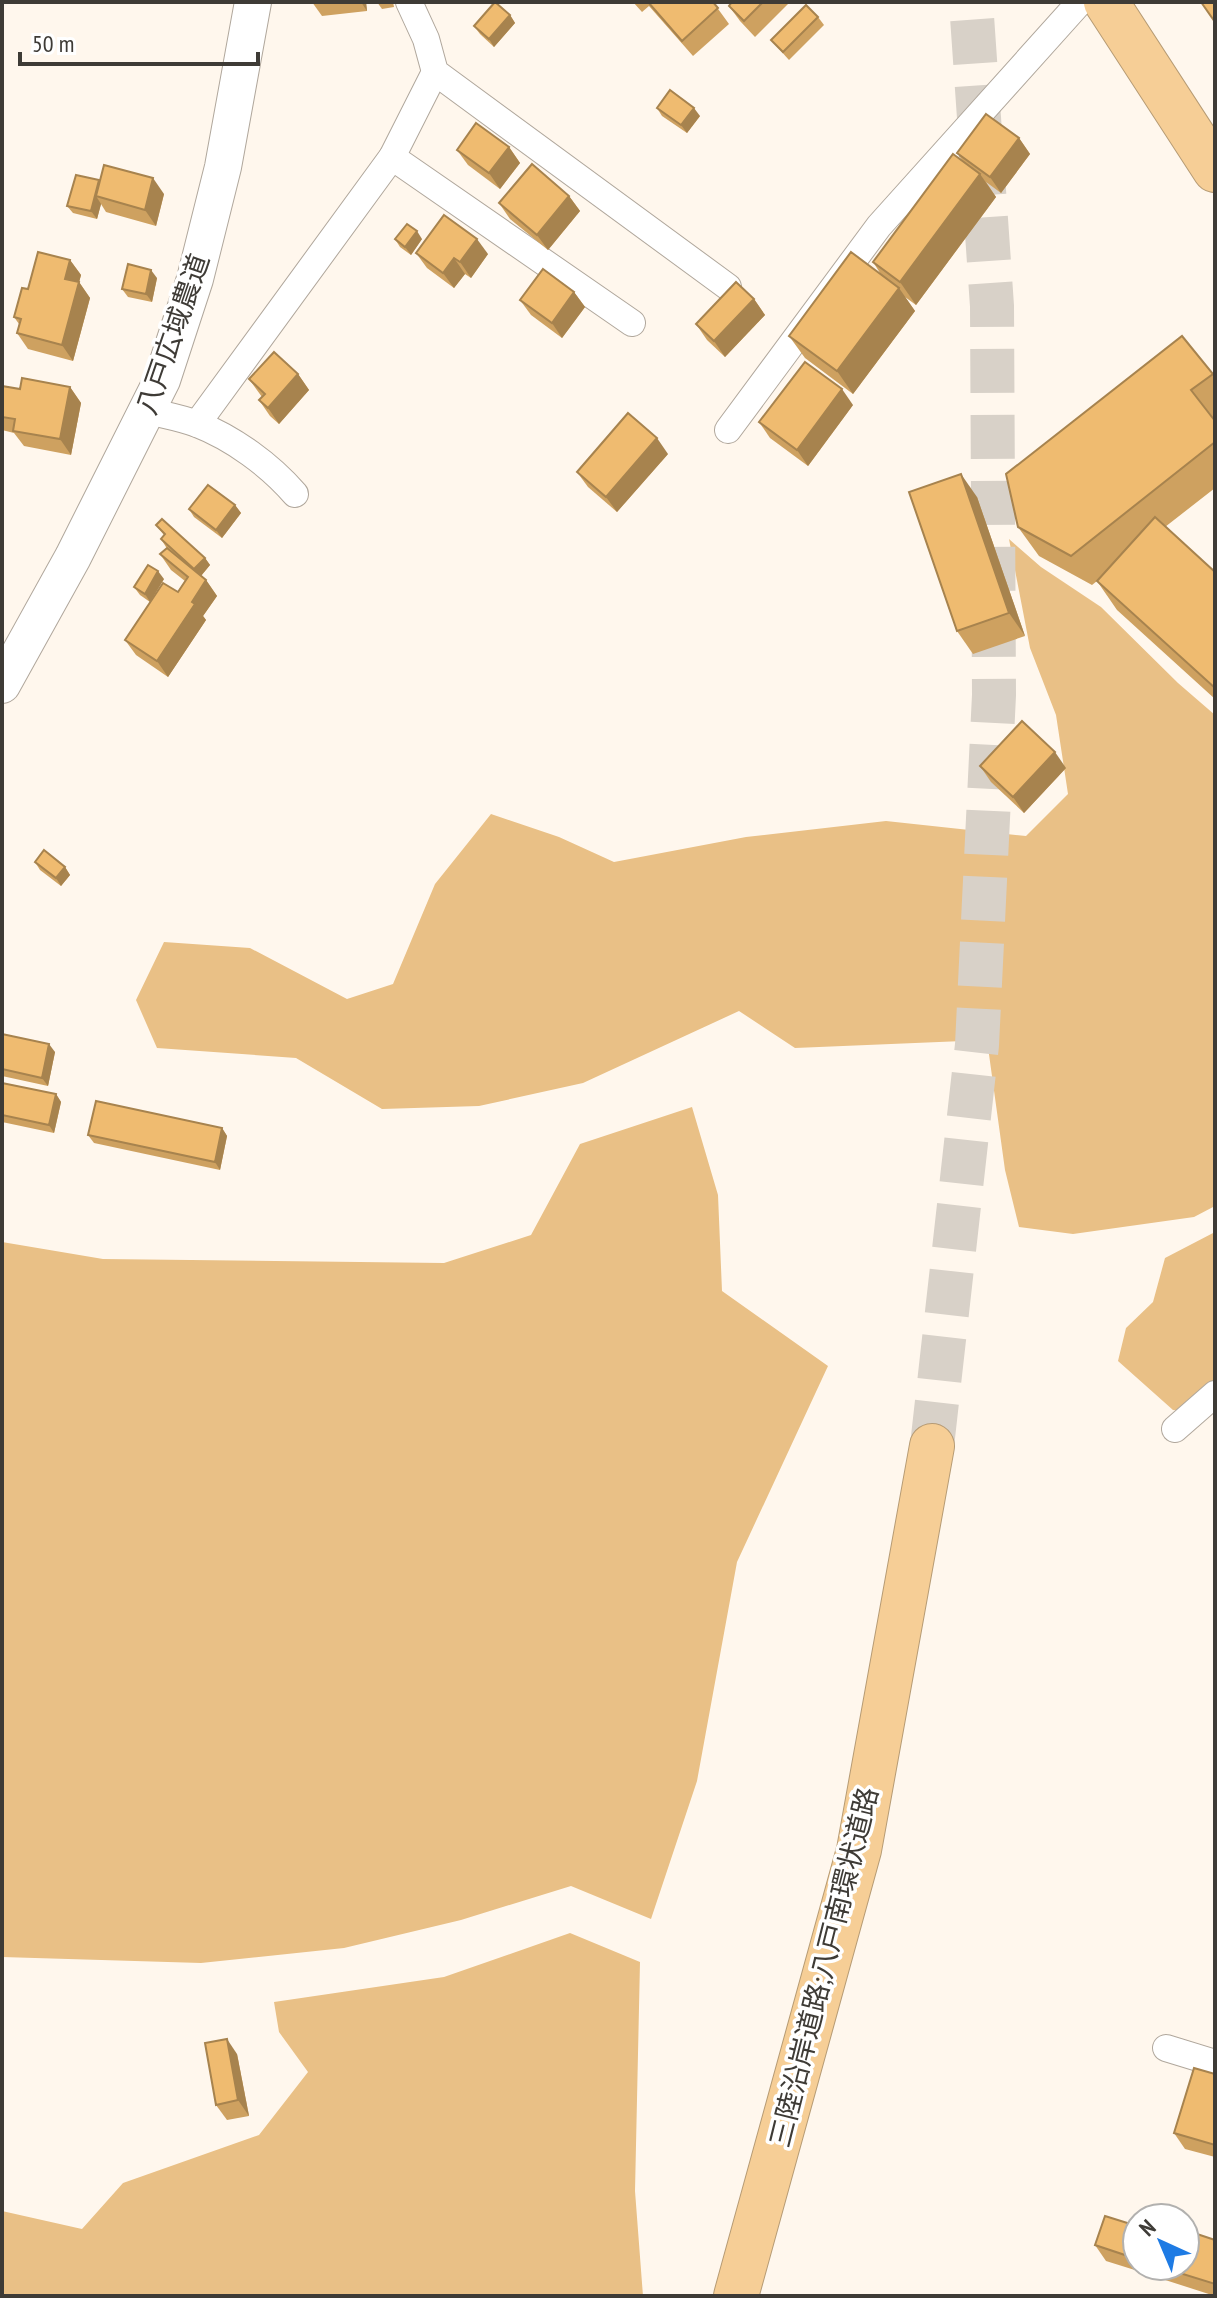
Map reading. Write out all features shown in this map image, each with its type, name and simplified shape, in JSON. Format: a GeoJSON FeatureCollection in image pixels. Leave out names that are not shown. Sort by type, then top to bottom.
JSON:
{"type":"FeatureCollection","features":[{"type":"Feature","properties":{"kind":"highway"},"geometry":{"type":"LineString","coordinates":[[1106,2],[1215,170]]}},
{"type":"Feature","properties":{"kind":"highway","name":"三陸沿岸道路;八戸南環状道路"},"geometry":{"type":"LineString","coordinates":[[736,2296],[859,1850],[932,1446]]}},
{"type":"Feature","properties":{"kind":"street","name":"八戸広域農道"},"geometry":{"type":"LineString","coordinates":[[2,685],[73,557],[162,380],[195,279],[223,167],[253,2]]}},
{"type":"Feature","properties":{"kind":"street"},"geometry":{"type":"LineString","coordinates":[[409,2],[426,39],[435,72],[728,287]]}},
{"type":"Feature","properties":{"kind":"street"},"geometry":{"type":"LineString","coordinates":[[728,430],[879,226],[1080,2]]}},
{"type":"Feature","properties":{"kind":"street"},"geometry":{"type":"LineString","coordinates":[[197,424],[392,157],[435,72]]}},
{"type":"Feature","properties":{"kind":"street"},"geometry":{"type":"LineString","coordinates":[[392,157],[632,323]]}},
{"type":"Feature","properties":{"kind":"street"},"geometry":{"type":"LineString","coordinates":[[148,411],[197,424],[239,447],[280,477],[295,494]]}},
{"type":"Feature","properties":{"kind":"street"},"geometry":{"type":"LineString","coordinates":[[1175,1429],[1215,1394]]}},
{"type":"Feature","properties":{"kind":"street"},"geometry":{"type":"LineString","coordinates":[[1166,2048],[1215,2063]]}},
{"type":"Feature","properties":{"kind":"shaded area"},"geometry":{"type":"Polygon","coordinates":[[[1009,539],[1041,567],[1101,607],[1215,715],[1215,1206],[1194,1217],[1073,1234],[1019,1227],[1005,1170],[987,1040],[795,1048],[739,1011],[583,1083],[479,1106],[382,1109],[296,1058],[157,1048],[136,1000],[164,942],[250,948],[347,999],[393,984],[435,884],[491,814],[559,837],[614,862],[746,837],[886,821],[1026,836],[1068,794],[1056,715],[1030,648],[1009,539]]]}},
{"type":"Feature","properties":{"kind":"shaded area"},"geometry":{"type":"Polygon","coordinates":[[[692,1107],[718,1195],[722,1291],[828,1366],[737,1562],[697,1781],[651,1919],[571,1886],[461,1920],[344,1948],[201,1963],[2,1957],[2,1242],[103,1259],[444,1263],[531,1235],[580,1144],[692,1107]]]}},
{"type":"Feature","properties":{"kind":"shaded area"},"geometry":{"type":"Polygon","coordinates":[[[1215,1232],[1215,1414],[1173,1410],[1118,1361],[1126,1328],[1153,1302],[1165,1258],[1215,1232]]]}},
{"type":"Feature","properties":{"kind":"shaded area"},"geometry":{"type":"Polygon","coordinates":[[[570,1933],[640,1962],[635,2191],[643,2296],[2,2296],[2,2211],[82,2229],[123,2183],[259,2135],[308,2072],[279,2032],[274,2002],[444,1977],[570,1933]]]}},
{"type":"Feature","properties":{"kind":"building"},"geometry":{"type":"Polygon","coordinates":[[[495,2],[510,15],[489,39],[474,26],[495,2]]]}},
{"type":"Feature","properties":{"kind":"building"},"geometry":{"type":"Polygon","coordinates":[[[648,2],[713,2],[718,8],[682,41],[648,2]]]}},
{"type":"Feature","properties":{"kind":"building"},"geometry":{"type":"Polygon","coordinates":[[[732,2],[763,2],[744,21],[729,6],[732,2]]]}},
{"type":"Feature","properties":{"kind":"building"},"geometry":{"type":"Polygon","coordinates":[[[1201,2],[1215,2],[1215,22],[1201,2]]]}},
{"type":"Feature","properties":{"kind":"building"},"geometry":{"type":"Polygon","coordinates":[[[806,5],[818,17],[783,52],[771,40],[806,5]]]}},
{"type":"Feature","properties":{"kind":"building"},"geometry":{"type":"Polygon","coordinates":[[[670,90],[694,108],[681,125],[657,108],[670,90]]]}},
{"type":"Feature","properties":{"kind":"building"},"geometry":{"type":"Polygon","coordinates":[[[986,114],[1019,138],[990,177],[957,153],[986,114]]]}},
{"type":"Feature","properties":{"kind":"building"},"geometry":{"type":"Polygon","coordinates":[[[476,123],[509,147],[489,173],[457,150],[476,123]]]}},
{"type":"Feature","properties":{"kind":"building"},"geometry":{"type":"Polygon","coordinates":[[[953,154],[980,174],[900,282],[873,262],[953,154]]]}},
{"type":"Feature","properties":{"kind":"building"},"geometry":{"type":"Polygon","coordinates":[[[532,164],[569,196],[537,235],[499,203],[532,164]]]}},
{"type":"Feature","properties":{"kind":"building"},"geometry":{"type":"Polygon","coordinates":[[[104,165],[153,178],[145,210],[96,196],[104,165]]]}},
{"type":"Feature","properties":{"kind":"building"},"geometry":{"type":"Polygon","coordinates":[[[76,175],[99,180],[91,211],[67,206],[76,175]]]}},
{"type":"Feature","properties":{"kind":"building"},"geometry":{"type":"Polygon","coordinates":[[[444,215],[477,239],[460,262],[454,258],[443,273],[416,253],[444,215]]]}},
{"type":"Feature","properties":{"kind":"building"},"geometry":{"type":"Polygon","coordinates":[[[407,224],[417,231],[405,247],[395,239],[407,224]]]}},
{"type":"Feature","properties":{"kind":"building"},"geometry":{"type":"Polygon","coordinates":[[[38,252],[70,260],[65,279],[79,282],[62,345],[17,333],[21,319],[14,317],[22,288],[28,289],[38,252]]]}},
{"type":"Feature","properties":{"kind":"building"},"geometry":{"type":"Polygon","coordinates":[[[851,252],[899,288],[837,371],[789,336],[851,252]]]}},
{"type":"Feature","properties":{"kind":"building"},"geometry":{"type":"Polygon","coordinates":[[[128,264],[151,270],[146,294],[122,289],[128,264]]]}},
{"type":"Feature","properties":{"kind":"building"},"geometry":{"type":"Polygon","coordinates":[[[543,269],[574,292],[552,323],[520,300],[543,269]]]}},
{"type":"Feature","properties":{"kind":"building"},"geometry":{"type":"Polygon","coordinates":[[[736,282],[754,299],[714,341],[696,324],[736,282]]]}},
{"type":"Feature","properties":{"kind":"building"},"geometry":{"type":"Polygon","coordinates":[[[1182,336],[1213,374],[1191,390],[1215,421],[1215,442],[1071,556],[1018,527],[1006,474],[1182,336]]]}},
{"type":"Feature","properties":{"kind":"building"},"geometry":{"type":"Polygon","coordinates":[[[274,352],[298,374],[268,408],[259,400],[265,394],[249,379],[274,352]]]}},
{"type":"Feature","properties":{"kind":"building"},"geometry":{"type":"Polygon","coordinates":[[[805,362],[842,389],[797,450],[759,422],[805,362]]]}},
{"type":"Feature","properties":{"kind":"building"},"geometry":{"type":"Polygon","coordinates":[[[22,378],[70,387],[60,439],[13,431],[15,419],[2,417],[2,386],[20,389],[22,378]]]}},
{"type":"Feature","properties":{"kind":"building"},"geometry":{"type":"Polygon","coordinates":[[[628,413],[657,438],[606,497],[577,472],[628,413]]]}},
{"type":"Feature","properties":{"kind":"building"},"geometry":{"type":"Polygon","coordinates":[[[961,474],[1009,613],[957,631],[909,492],[961,474]]]}},
{"type":"Feature","properties":{"kind":"building"},"geometry":{"type":"Polygon","coordinates":[[[208,485],[235,505],[216,530],[189,509],[208,485]]]}},
{"type":"Feature","properties":{"kind":"building"},"geometry":{"type":"Polygon","coordinates":[[[1155,517],[1215,572],[1215,688],[1097,581],[1155,517]]]}},
{"type":"Feature","properties":{"kind":"building"},"geometry":{"type":"Polygon","coordinates":[[[162,519],[205,558],[194,569],[161,539],[165,534],[156,525],[162,519]]]}},
{"type":"Feature","properties":{"kind":"building"},"geometry":{"type":"Polygon","coordinates":[[[167,548],[206,580],[192,602],[195,604],[157,661],[125,640],[163,583],[178,592],[188,577],[160,554],[167,548]]]}},
{"type":"Feature","properties":{"kind":"building"},"geometry":{"type":"Polygon","coordinates":[[[148,565],[158,571],[145,594],[134,587],[148,565]]]}},
{"type":"Feature","properties":{"kind":"building"},"geometry":{"type":"Polygon","coordinates":[[[1022,721],[1055,752],[1013,797],[980,766],[1022,721]]]}},
{"type":"Feature","properties":{"kind":"building"},"geometry":{"type":"Polygon","coordinates":[[[44,850],[65,867],[56,878],[35,862],[44,850]]]}},
{"type":"Feature","properties":{"kind":"building"},"geometry":{"type":"Polygon","coordinates":[[[2,1034],[49,1044],[42,1078],[2,1069],[2,1034]]]}},
{"type":"Feature","properties":{"kind":"building"},"geometry":{"type":"Polygon","coordinates":[[[2,1083],[56,1094],[49,1125],[2,1115],[2,1083]]]}},
{"type":"Feature","properties":{"kind":"building"},"geometry":{"type":"Polygon","coordinates":[[[96,1101],[222,1128],[215,1162],[88,1135],[96,1101]]]}},
{"type":"Feature","properties":{"kind":"building"},"geometry":{"type":"Polygon","coordinates":[[[227,2039],[238,2100],[216,2105],[205,2043],[227,2039]]]}},
{"type":"Feature","properties":{"kind":"building"},"geometry":{"type":"Polygon","coordinates":[[[1194,2068],[1215,2074],[1215,2145],[1174,2133],[1194,2068]]]}},
{"type":"Feature","properties":{"kind":"building"},"geometry":{"type":"Polygon","coordinates":[[[1105,2216],[1121,2221],[1121,2254],[1095,2245],[1105,2216]]]}},
{"type":"Feature","properties":{"kind":"building"},"geometry":{"type":"Polygon","coordinates":[[[1201,2235],[1215,2240],[1215,2284],[1201,2280],[1201,2235]]]}},
{"type":"Feature","properties":{"kind":"tunnel"},"geometry":{"type":"LineString","coordinates":[[932,1446],[977,1045],[994,695],[992,306],[971,2]]}}]}
